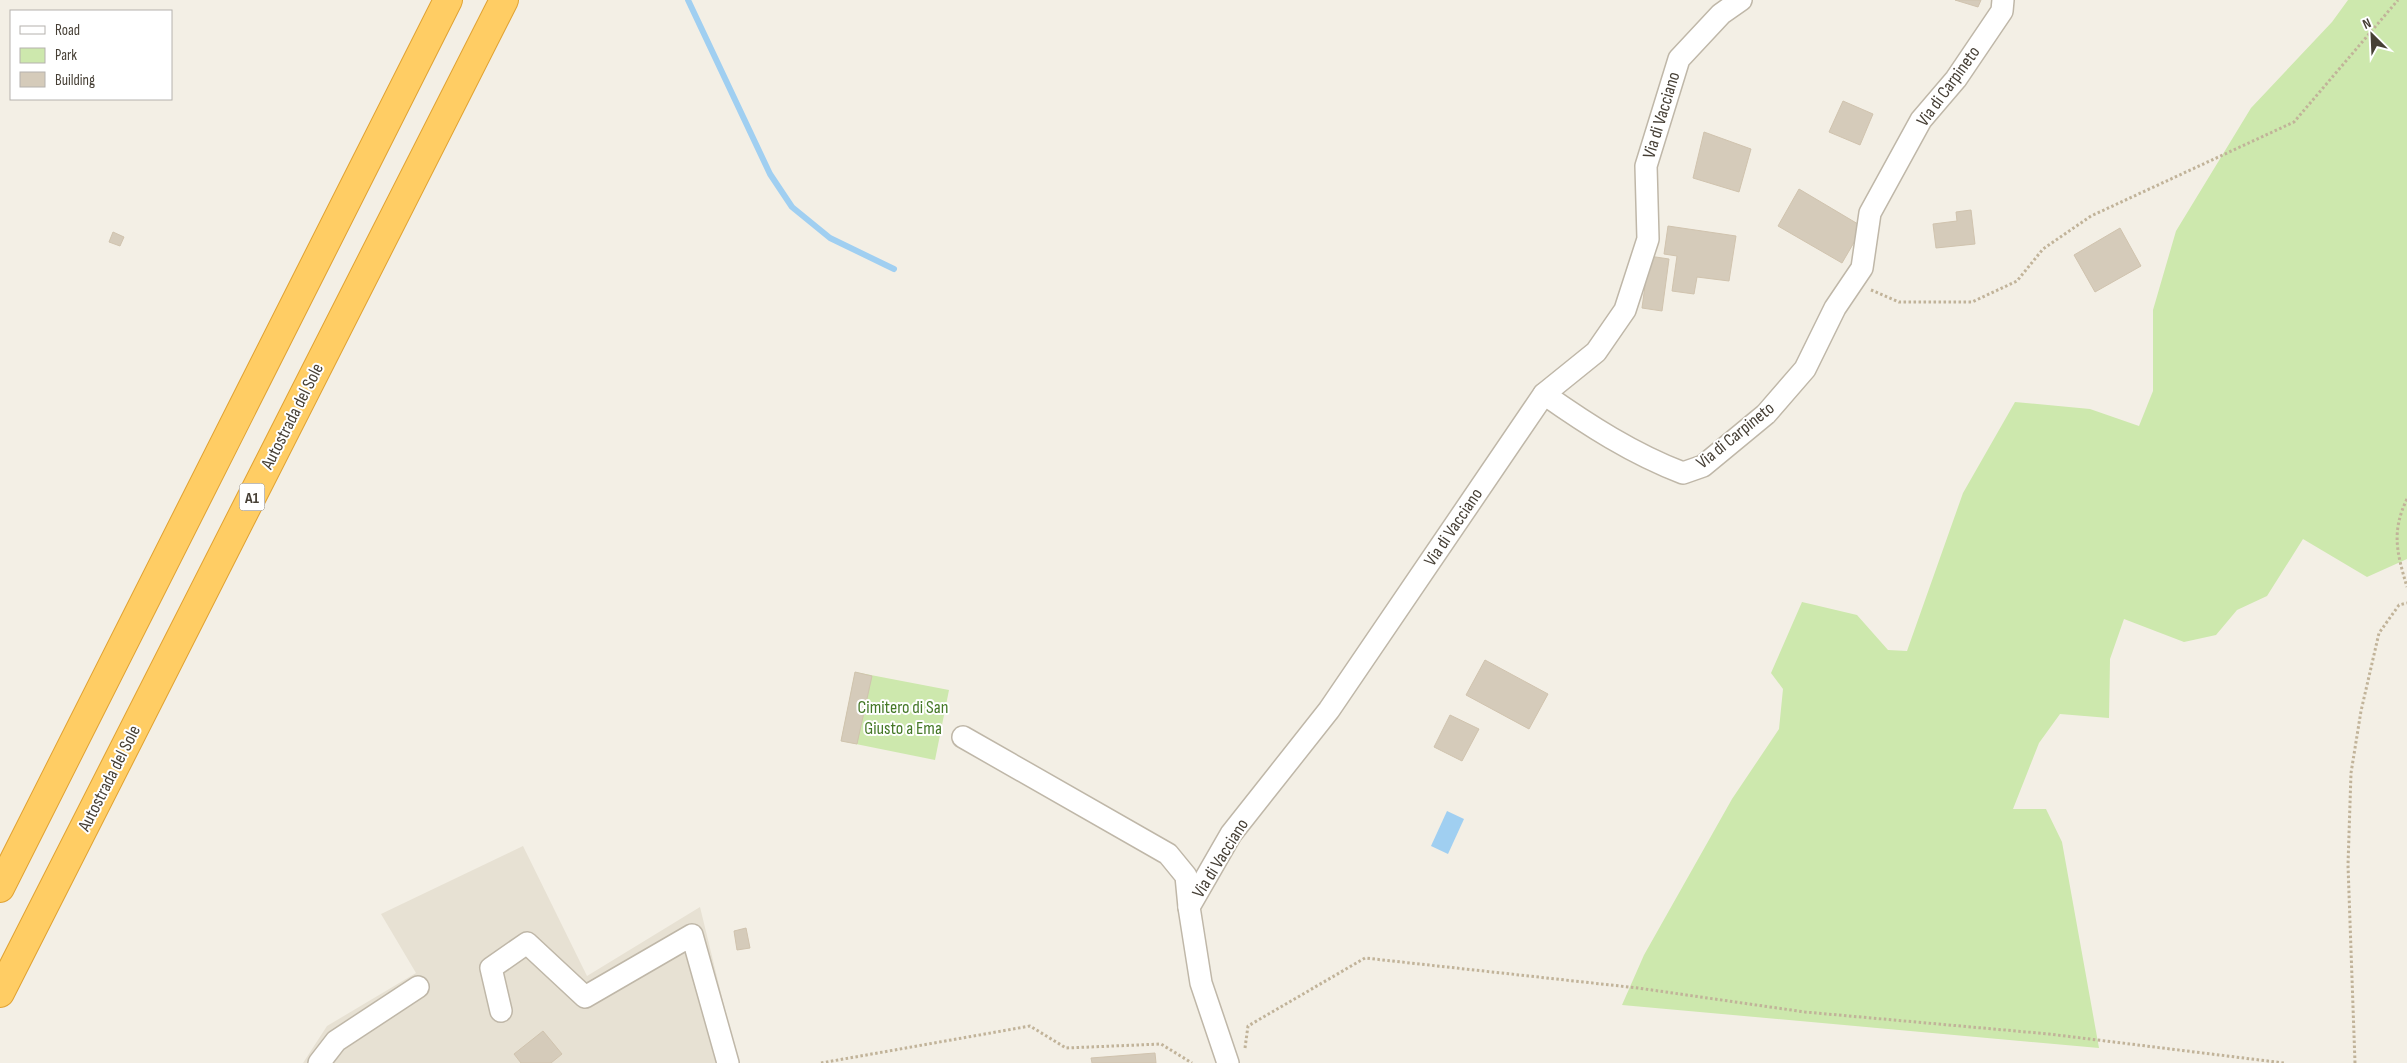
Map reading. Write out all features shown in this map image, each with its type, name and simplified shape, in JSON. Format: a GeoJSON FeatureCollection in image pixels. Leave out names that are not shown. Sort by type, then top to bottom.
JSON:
{"type":"FeatureCollection","features":[{"type":"Feature","properties":{"kind":"highway"},"geometry":{"type":"LineString","coordinates":[[0,888],[448,0]]}},
{"type":"Feature","properties":{"kind":"highway","name":"Autostrada del Sole"},"geometry":{"type":"LineString","coordinates":[[0,993],[504,0]]}},
{"type":"Feature","properties":{"kind":"street","name":"Via di Vacciano"},"geometry":{"type":"LineString","coordinates":[[1236,1058],[1201,983],[1189,907],[1231,834],[1329,710],[1544,394],[1596,352],[1625,310],[1648,239],[1646,166],[1679,59],[1721,14],[1741,0]]}},
{"type":"Feature","properties":{"kind":"street","name":"Via di Carpineto"},"geometry":{"type":"LineString","coordinates":[[1544,394],[1618,441],[1657,463],[1683,473],[1703,466],[1766,414],[1805,369],[1835,308],[1862,268],[1870,212],[1922,120],[1956,78],[2002,12],[2004,0]]}},
{"type":"Feature","properties":{"kind":"street"},"geometry":{"type":"LineString","coordinates":[[963,737],[1168,854],[1186,876],[1189,907]]}},
{"type":"Feature","properties":{"kind":"street"},"geometry":{"type":"LineString","coordinates":[[501,1011],[491,968],[527,943],[585,997],[692,934],[728,1063]]}},
{"type":"Feature","properties":{"kind":"street"},"geometry":{"type":"LineString","coordinates":[[319,1063],[336,1041],[418,987]]}},
{"type":"Feature","properties":{"kind":"path"},"geometry":{"type":"LineString","coordinates":[[1852,282],[1899,302],[1972,302],[2017,281],[2043,249],[2091,216],[2294,122],[2398,0]]}},
{"type":"Feature","properties":{"kind":"path"},"geometry":{"type":"LineString","coordinates":[[2407,498],[2399,514],[2396,552],[2407,587]]}},
{"type":"Feature","properties":{"kind":"path"},"geometry":{"type":"LineString","coordinates":[[2355,1063],[2348,865],[2351,773],[2361,711],[2379,633],[2399,605],[2407,603]]}},
{"type":"Feature","properties":{"kind":"path"},"geometry":{"type":"LineString","coordinates":[[1236,1058],[1248,1026],[1365,958],[1638,988],[1805,1012],[2048,1034],[2284,1063]]}},
{"type":"Feature","properties":{"kind":"path"},"geometry":{"type":"LineString","coordinates":[[821,1063],[1030,1026],[1066,1048],[1161,1044],[1192,1063]]}},
{"type":"Feature","properties":{"kind":"shaded area"},"geometry":{"type":"Polygon","coordinates":[[[523,846],[587,976],[700,907],[738,1063],[303,1063],[327,1026],[416,973],[381,914],[523,846]]]}},
{"type":"Feature","properties":{"kind":"green space"},"geometry":{"type":"Polygon","coordinates":[[[2348,0],[2407,0],[2407,559],[2367,577],[2303,539],[2267,596],[2237,610],[2216,635],[2184,642],[2124,619],[2110,659],[2109,718],[2060,714],[2039,743],[2013,809],[2046,809],[2062,842],[2099,1048],[1622,1005],[1644,955],[1732,799],[1779,729],[1783,689],[1771,673],[1802,602],[1857,615],[1888,650],[1907,651],[1963,493],[2015,402],[2090,409],[2139,426],[2153,391],[2153,310],[2176,231],[2251,108],[2332,22],[2348,0]]]}},
{"type":"Feature","properties":{"kind":"green space","name":"Cimitero di San Giusto a Ema"},"geometry":{"type":"Polygon","coordinates":[[[855,672],[949,690],[935,760],[841,741],[855,672]]]}},
{"type":"Feature","properties":{"kind":"water"},"geometry":{"type":"Polygon","coordinates":[[[1447,811],[1464,819],[1448,854],[1431,846],[1447,811]]]}},
{"type":"Feature","properties":{"kind":"building"},"geometry":{"type":"Polygon","coordinates":[[[1955,0],[1981,0],[1978,7],[1955,0]]]}},
{"type":"Feature","properties":{"kind":"building"},"geometry":{"type":"Polygon","coordinates":[[[1843,101],[1873,114],[1860,145],[1829,132],[1843,101]]]}},
{"type":"Feature","properties":{"kind":"building"},"geometry":{"type":"Polygon","coordinates":[[[1704,132],[1751,149],[1739,192],[1693,178],[1704,132]]]}},
{"type":"Feature","properties":{"kind":"building"},"geometry":{"type":"Polygon","coordinates":[[[1799,189],[1863,227],[1842,263],[1778,226],[1799,189]]]}},
{"type":"Feature","properties":{"kind":"building"},"geometry":{"type":"Polygon","coordinates":[[[1971,210],[1975,244],[1936,248],[1933,224],[1957,221],[1956,212],[1971,210]]]}},
{"type":"Feature","properties":{"kind":"building"},"geometry":{"type":"Polygon","coordinates":[[[1668,226],[1736,236],[1729,281],[1697,277],[1694,294],[1672,291],[1677,256],[1664,254],[1668,226]]]}},
{"type":"Feature","properties":{"kind":"building"},"geometry":{"type":"Polygon","coordinates":[[[2120,228],[2141,266],[2095,292],[2074,255],[2120,228]]]}},
{"type":"Feature","properties":{"kind":"building"},"geometry":{"type":"Polygon","coordinates":[[[113,232],[124,237],[120,246],[109,242],[113,232]]]}},
{"type":"Feature","properties":{"kind":"building"},"geometry":{"type":"Polygon","coordinates":[[[1649,256],[1669,259],[1662,311],[1642,308],[1649,256]]]}},
{"type":"Feature","properties":{"kind":"building"},"geometry":{"type":"Polygon","coordinates":[[[1485,660],[1548,694],[1529,729],[1466,695],[1485,660]]]}},
{"type":"Feature","properties":{"kind":"building"},"geometry":{"type":"Polygon","coordinates":[[[855,672],[872,676],[857,744],[841,741],[855,672]]]}},
{"type":"Feature","properties":{"kind":"building"},"geometry":{"type":"Polygon","coordinates":[[[1450,715],[1479,729],[1462,761],[1434,747],[1450,715]]]}},
{"type":"Feature","properties":{"kind":"building"},"geometry":{"type":"Polygon","coordinates":[[[746,928],[750,948],[737,950],[734,931],[746,928]]]}},
{"type":"Feature","properties":{"kind":"building"},"geometry":{"type":"Polygon","coordinates":[[[543,1031],[562,1054],[551,1063],[521,1063],[514,1054],[543,1031]]]}},
{"type":"Feature","properties":{"kind":"building"},"geometry":{"type":"Polygon","coordinates":[[[1155,1053],[1156,1063],[1092,1063],[1091,1058],[1155,1053]]]}},
{"type":"Feature","properties":{"kind":"waterway"},"geometry":{"type":"LineString","coordinates":[[688,0],[770,174],[792,207],[830,238],[894,269]]}}]}
